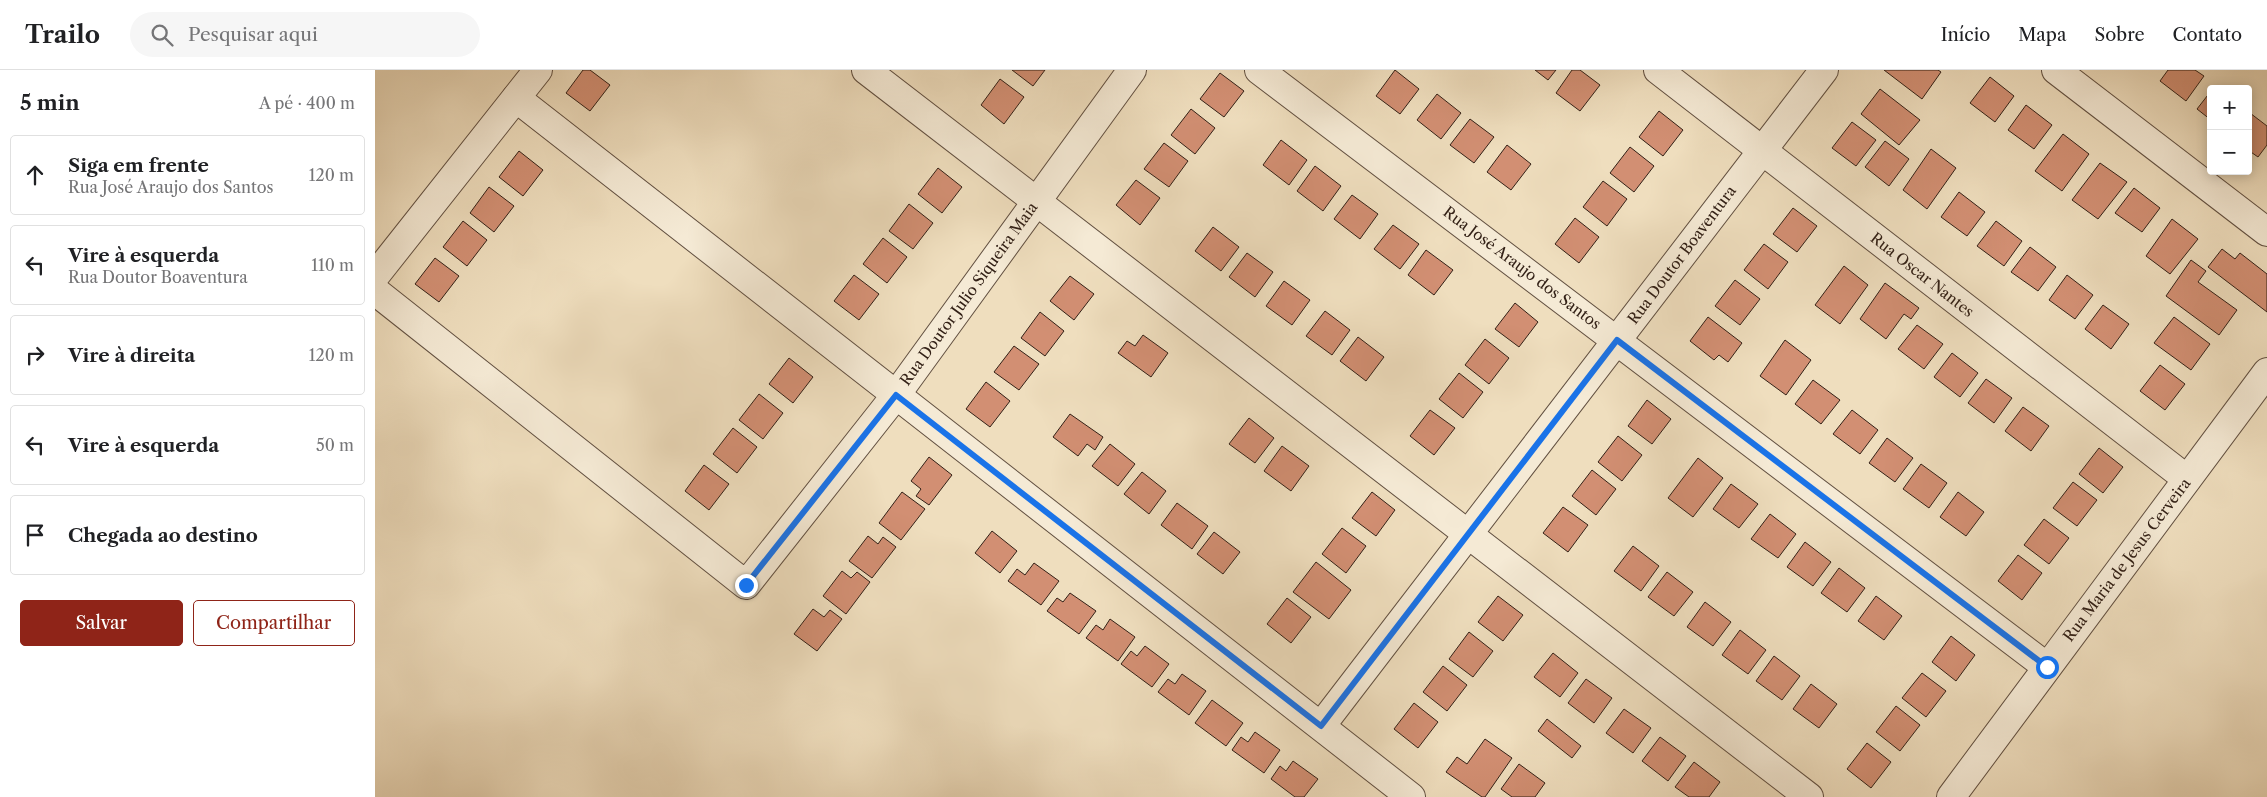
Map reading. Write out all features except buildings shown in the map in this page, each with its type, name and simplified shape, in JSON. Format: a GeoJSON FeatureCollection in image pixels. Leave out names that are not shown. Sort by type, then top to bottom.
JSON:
{"type":"FeatureCollection","features":[{"type":"Feature","properties":{"kind":"street"},"geometry":{"type":"LineString","coordinates":[[375,276],[538,70]]}},
{"type":"Feature","properties":{"kind":"street"},"geometry":{"type":"LineString","coordinates":[[866,70],[1809,797]]}},
{"type":"Feature","properties":{"kind":"street","name":"Rua Doutor Julio Siqueira Maia"},"geometry":{"type":"LineString","coordinates":[[375,291],[746,585],[896,395],[1132,70]]}},
{"type":"Feature","properties":{"kind":"street","name":"Rua José Araujo dos Santos"},"geometry":{"type":"LineString","coordinates":[[1259,70],[2047,667]]}},
{"type":"Feature","properties":{"kind":"street","name":"Rua Oscar Nantes"},"geometry":{"type":"LineString","coordinates":[[1658,70],[2187,479]]}},
{"type":"Feature","properties":{"kind":"street","name":"Rua Doutor Boaventura"},"geometry":{"type":"LineString","coordinates":[[1321,726],[1824,70]]}},
{"type":"Feature","properties":{"kind":"street"},"geometry":{"type":"LineString","coordinates":[[2056,70],[2267,232]]}},
{"type":"Feature","properties":{"kind":"street"},"geometry":{"type":"LineString","coordinates":[[516,98],[1411,797]]}},
{"type":"Feature","properties":{"kind":"street","name":"Rua Maria de Jesus Cerveira"},"geometry":{"type":"LineString","coordinates":[[1951,797],[2267,372]]}},
{"type":"Feature","properties":{"kind":"route"},"geometry":{"type":"LineString","coordinates":[[746,585],[896,395],[1321,726],[1617,340],[2047,667]]}}]}
